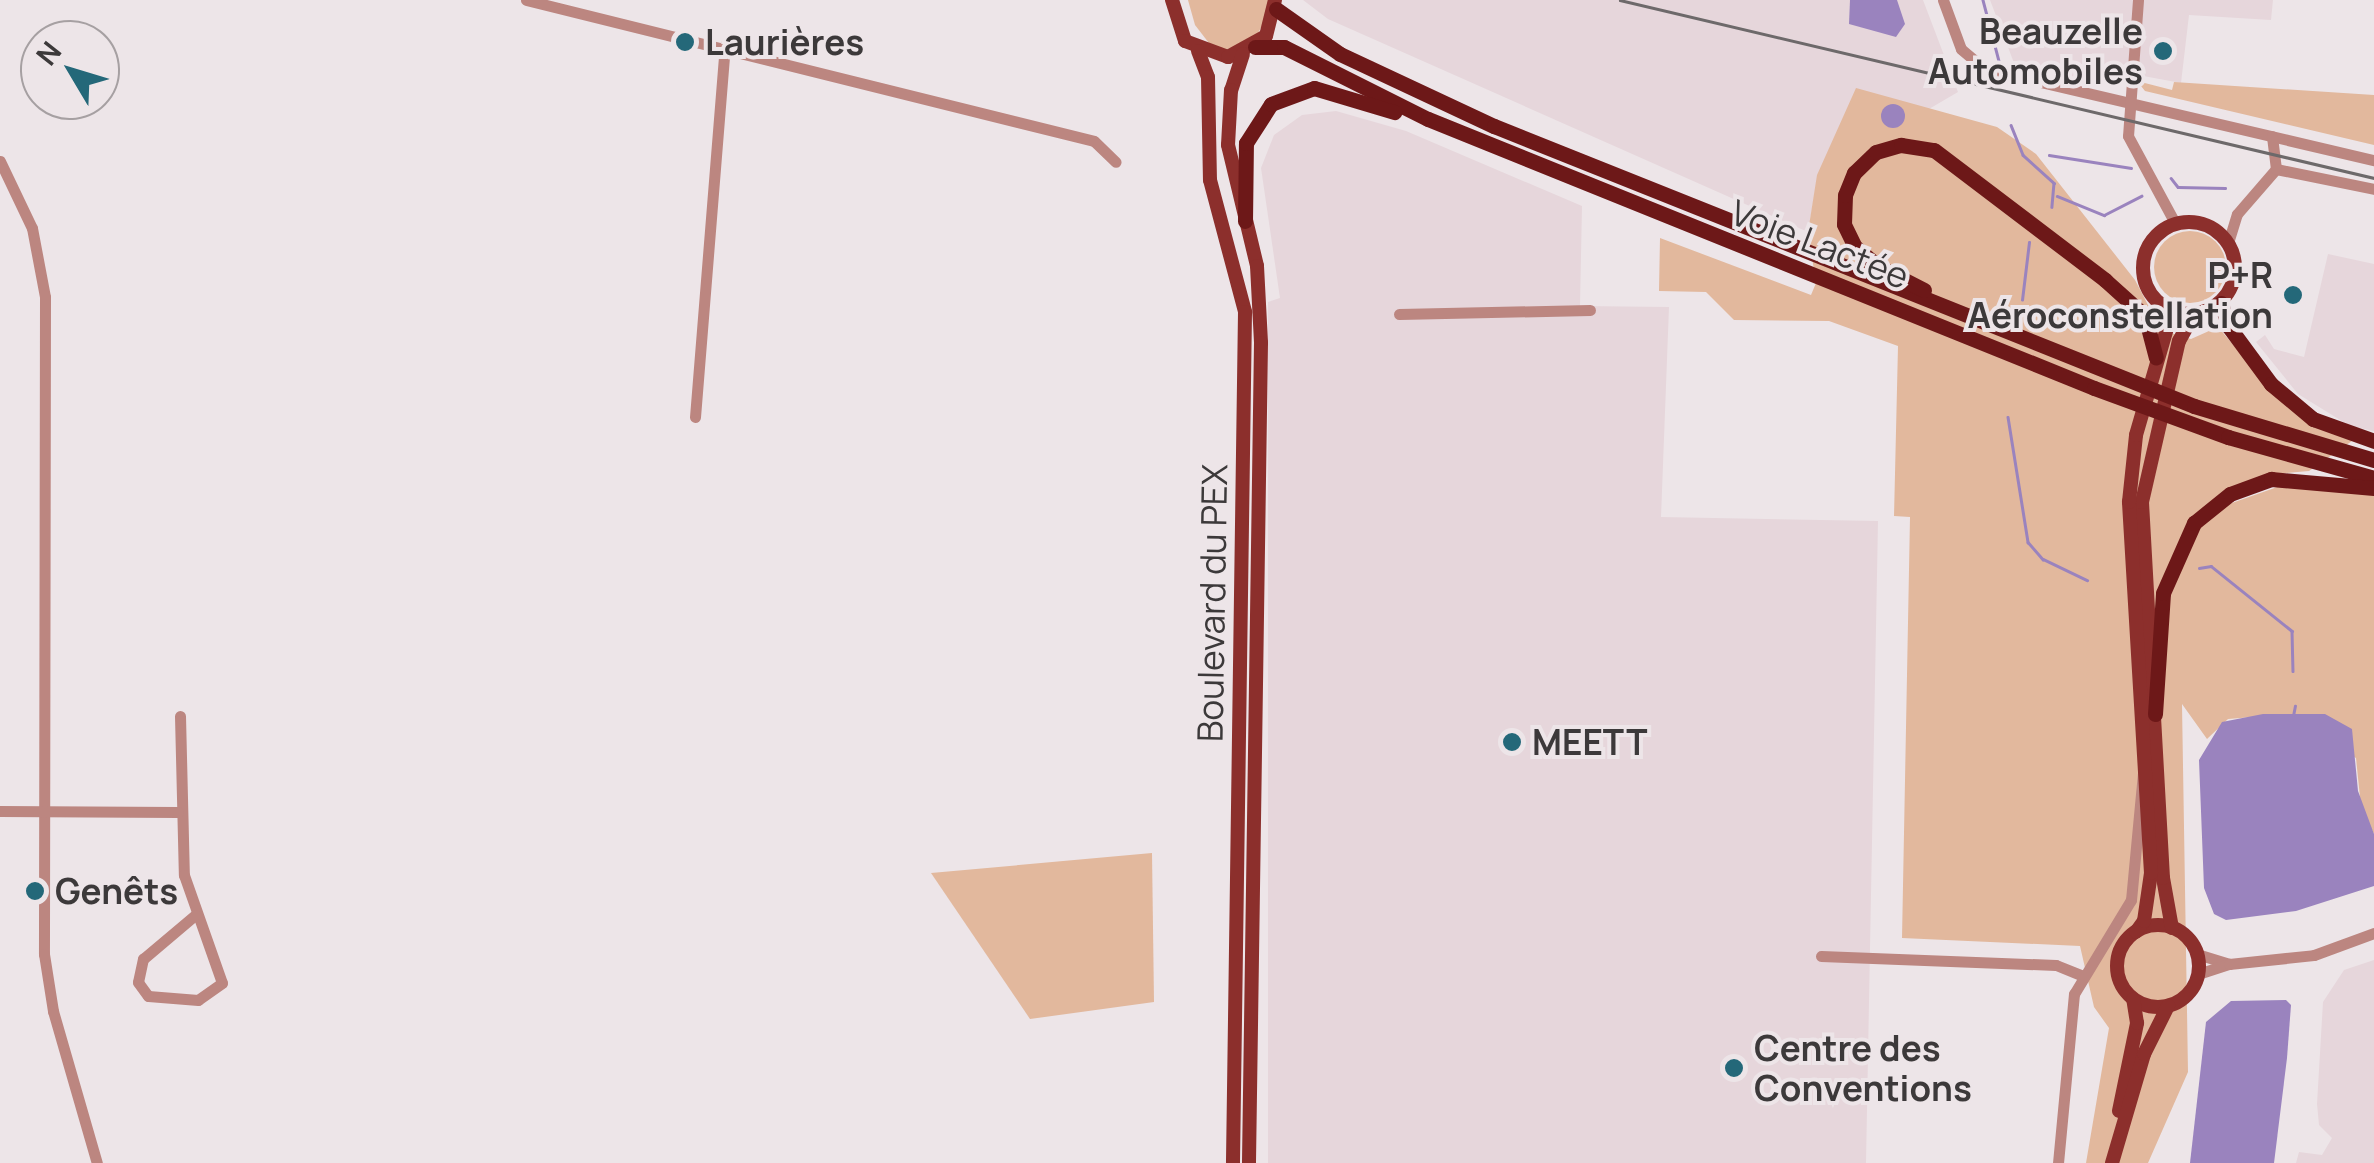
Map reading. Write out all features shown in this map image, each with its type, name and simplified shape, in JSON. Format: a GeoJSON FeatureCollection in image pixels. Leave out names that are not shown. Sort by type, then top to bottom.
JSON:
{"type":"FeatureCollection","features":[{"type":"Feature","properties":{"kind":"highway","name":"Voie Lactée"},"geometry":{"type":"LineString","coordinates":[[1276,4],[1301,32],[1423,96],[2194,406],[2374,460]]}},
{"type":"Feature","properties":{"kind":"highway","name":"Voie Lactée"},"geometry":{"type":"LineString","coordinates":[[1249,50],[1284,47],[1500,149],[2094,388],[2228,437],[2374,478]]}},
{"type":"Feature","properties":{"kind":"highway"},"geometry":{"type":"LineString","coordinates":[[1245,221],[1246,143],[1258,119],[1289,94],[1337,91],[1500,149]]}},
{"type":"Feature","properties":{"kind":"highway"},"geometry":{"type":"LineString","coordinates":[[1935,304],[1932,294],[1855,247],[1844,224],[1845,196],[1854,172],[1890,147],[1934,150],[2105,280],[2144,316],[2156,358]]}},
{"type":"Feature","properties":{"kind":"highway"},"geometry":{"type":"LineString","coordinates":[[2221,303],[2229,327],[2271,384],[2313,419],[2374,441]]}},
{"type":"Feature","properties":{"kind":"highway"},"geometry":{"type":"LineString","coordinates":[[2156,714],[2163,593],[2194,523],[2230,494],[2271,479],[2374,488]]}},
{"type":"Feature","properties":{"kind":"main road","name":"Boulevard du PEX"},"geometry":{"type":"LineString","coordinates":[[1172,0],[1176,28],[1198,51],[1208,77],[1210,180],[1245,312],[1234,1163]]}},
{"type":"Feature","properties":{"kind":"main road","name":"Boulevard du PEX"},"geometry":{"type":"LineString","coordinates":[[1249,1163],[1261,343],[1257,266],[1233,184],[1228,131],[1249,50],[1276,4]]}},
{"type":"Feature","properties":{"kind":"main road"},"geometry":{"type":"LineString","coordinates":[[1198,51],[1249,50]]}},
{"type":"Feature","properties":{"kind":"main road"},"geometry":{"type":"LineString","coordinates":[[2111,1163],[2137,1023],[2133,999],[2116,965],[2148,907],[2151,873],[2129,502],[2136,435],[2166,328],[2142,264],[2154,237],[2175,223],[2204,224],[2228,242],[2236,268],[2221,303],[2194,314],[2159,304]]}},
{"type":"Feature","properties":{"kind":"main road"},"geometry":{"type":"LineString","coordinates":[[2133,999],[2168,1006],[2182,1000],[2198,974],[2197,954],[2172,928],[2163,878],[2156,714],[2141,528],[2152,442],[2172,367],[2194,314]]}},
{"type":"Feature","properties":{"kind":"main road"},"geometry":{"type":"LineString","coordinates":[[2136,932],[2172,928]]}},
{"type":"Feature","properties":{"kind":"main road"},"geometry":{"type":"LineString","coordinates":[[2111,1163],[2144,1054],[2168,1006]]}},
{"type":"Feature","properties":{"kind":"street"},"geometry":{"type":"LineString","coordinates":[[526,0],[725,45],[931,106],[1094,141],[1116,162]]}},
{"type":"Feature","properties":{"kind":"street"},"geometry":{"type":"LineString","coordinates":[[1943,0],[1961,49],[1977,65],[2374,160]]}},
{"type":"Feature","properties":{"kind":"street"},"geometry":{"type":"LineString","coordinates":[[2138,0],[2128,136],[2175,223]]}},
{"type":"Feature","properties":{"kind":"street"},"geometry":{"type":"LineString","coordinates":[[696,416],[725,45]]}},
{"type":"Feature","properties":{"kind":"street"},"geometry":{"type":"LineString","coordinates":[[2228,242],[2237,214],[2276,169],[2272,136]]}},
{"type":"Feature","properties":{"kind":"street"},"geometry":{"type":"LineString","coordinates":[[0,161],[32,228],[44,286],[47,973],[97,1163]]}},
{"type":"Feature","properties":{"kind":"street"},"geometry":{"type":"LineString","coordinates":[[2276,169],[2374,188]]}},
{"type":"Feature","properties":{"kind":"street"},"geometry":{"type":"LineString","coordinates":[[1399,314],[1590,310]]}},
{"type":"Feature","properties":{"kind":"street"},"geometry":{"type":"LineString","coordinates":[[180,716],[178,812],[195,915],[222,983],[198,1000],[148,996],[138,982],[143,959],[187,928],[195,915]]}},
{"type":"Feature","properties":{"kind":"street"},"geometry":{"type":"LineString","coordinates":[[2058,1163],[2081,975],[2131,900],[2144,773]]}},
{"type":"Feature","properties":{"kind":"street"},"geometry":{"type":"LineString","coordinates":[[0,812],[178,812]]}},
{"type":"Feature","properties":{"kind":"street"},"geometry":{"type":"LineString","coordinates":[[2198,974],[2230,964],[2314,955],[2374,933]]}},
{"type":"Feature","properties":{"kind":"street"},"geometry":{"type":"LineString","coordinates":[[2197,954],[2230,964]]}},
{"type":"Feature","properties":{"kind":"street"},"geometry":{"type":"LineString","coordinates":[[1821,956],[2056,965],[2081,975]]}},
{"type":"Feature","properties":{"kind":"shaded area"},"geometry":{"type":"Polygon","coordinates":[[[1188,0],[1268,0],[1268,14],[1255,39],[1225,50],[1212,47],[1195,25],[1188,0]]]}},
{"type":"Feature","properties":{"kind":"shaded area"},"geometry":{"type":"Polygon","coordinates":[[[1303,0],[1923,0],[1958,92],[1818,174],[1808,232],[1328,19],[1303,0]]]}},
{"type":"Feature","properties":{"kind":"shaded area"},"geometry":{"type":"Polygon","coordinates":[[[1850,0],[1897,0],[1905,24],[1896,37],[1849,24],[1850,0]]]}},
{"type":"Feature","properties":{"kind":"shaded area"},"geometry":{"type":"Polygon","coordinates":[[[1990,0],[2273,0],[2271,20],[2189,15],[2181,83],[2138,75],[2094,82],[2014,63],[1990,0]]]}},
{"type":"Feature","properties":{"kind":"shaded area"},"geometry":{"type":"Polygon","coordinates":[[[2137,81],[2172,90],[2174,82],[2374,95],[2374,145],[2145,91],[2137,81]]]}},
{"type":"Feature","properties":{"kind":"shaded area"},"geometry":{"type":"Polygon","coordinates":[[[1856,88],[1997,127],[2036,154],[2135,280],[2161,330],[2191,339],[2218,327],[2283,403],[2352,441],[2309,471],[2274,474],[2229,504],[2289,483],[2374,494],[2374,834],[2361,807],[2356,758],[2278,715],[2228,719],[2207,739],[2182,704],[2188,1072],[2148,1163],[2086,1163],[2109,1028],[2094,1007],[2080,946],[1902,938],[1910,517],[1894,516],[1898,346],[1829,321],[1734,320],[1706,292],[1659,291],[1660,238],[1811,295],[1816,283],[1808,232],[1817,175],[1856,88]]]}},
{"type":"Feature","properties":{"kind":"shaded area"},"geometry":{"type":"Polygon","coordinates":[[[1893,104],[1902,107],[1902,125],[1893,128],[1884,125],[1881,116],[1884,107],[1893,104]]]}},
{"type":"Feature","properties":{"kind":"shaded area"},"geometry":{"type":"Polygon","coordinates":[[[1336,111],[1406,131],[1582,206],[1580,306],[1669,307],[1661,517],[1878,521],[1866,1163],[1268,1163],[1268,302],[1280,298],[1261,168],[1274,135],[1302,115],[1336,111]]]}},
{"type":"Feature","properties":{"kind":"shaded area"},"geometry":{"type":"Polygon","coordinates":[[[2190,231],[2215,242],[2226,267],[2215,292],[2190,303],[2165,292],[2154,267],[2165,242],[2190,231]]]}},
{"type":"Feature","properties":{"kind":"shaded area"},"geometry":{"type":"Polygon","coordinates":[[[2328,254],[2374,264],[2374,431],[2350,426],[2298,394],[2256,342],[2265,335],[2274,349],[2304,357],[2328,254]]]}},
{"type":"Feature","properties":{"kind":"shaded area"},"geometry":{"type":"Polygon","coordinates":[[[2263,714],[2325,714],[2352,729],[2358,791],[2374,834],[2374,886],[2296,911],[2226,920],[2214,914],[2204,888],[2199,760],[2222,722],[2263,714]]]}},
{"type":"Feature","properties":{"kind":"shaded area"},"geometry":{"type":"Polygon","coordinates":[[[1152,853],[1154,1002],[1030,1019],[931,873],[1152,853]]]}},
{"type":"Feature","properties":{"kind":"shaded area"},"geometry":{"type":"Polygon","coordinates":[[[2374,960],[2374,1163],[2296,1163],[2299,1152],[2322,1155],[2332,1138],[2319,1125],[2317,1104],[2323,1002],[2344,970],[2374,960]]]}},
{"type":"Feature","properties":{"kind":"shaded area"},"geometry":{"type":"Polygon","coordinates":[[[2286,1000],[2291,1005],[2274,1163],[2190,1163],[2206,1022],[2231,1001],[2286,1000]]]}},
{"type":"Feature","properties":{"kind":"waterway"},"geometry":{"type":"LineString","coordinates":[[1983,0],[2000,65]]}},
{"type":"Feature","properties":{"kind":"waterway"},"geometry":{"type":"LineString","coordinates":[[2011,125],[2023,155],[2054,183],[2052,207]]}},
{"type":"Feature","properties":{"kind":"waterway"},"geometry":{"type":"LineString","coordinates":[[2049,155],[2131,168]]}},
{"type":"Feature","properties":{"kind":"waterway"},"geometry":{"type":"LineString","coordinates":[[2171,178],[2178,187],[2225,188]]}},
{"type":"Feature","properties":{"kind":"waterway"},"geometry":{"type":"LineString","coordinates":[[2057,196],[2104,215],[2141,196]]}},
{"type":"Feature","properties":{"kind":"waterway"},"geometry":{"type":"LineString","coordinates":[[2022,300],[2029,242]]}},
{"type":"Feature","properties":{"kind":"waterway"},"geometry":{"type":"LineString","coordinates":[[2008,417],[2028,542],[2043,559],[2087,580]]}},
{"type":"Feature","properties":{"kind":"waterway"},"geometry":{"type":"LineString","coordinates":[[2199,568],[2211,566],[2292,631],[2293,671]]}},
{"type":"Feature","properties":{"kind":"waterway"},"geometry":{"type":"LineString","coordinates":[[2293,716],[2295,706]]}},
{"type":"Feature","properties":{"kind":"tram line"},"geometry":{"type":"LineString","coordinates":[[1620,0],[2374,178]]}},
{"type":"Feature","properties":{"kind":"place","name":"Laurières"},"geometry":{"type":"Point","coordinates":[685,42]}},
{"type":"Feature","properties":{"kind":"place","name":"Beauzelle Automobiles"},"geometry":{"type":"Point","coordinates":[2163,51]}},
{"type":"Feature","properties":{"kind":"place","name":"P+R Aéroconstellation"},"geometry":{"type":"Point","coordinates":[2293,295]}},
{"type":"Feature","properties":{"kind":"place","name":"MEETT"},"geometry":{"type":"Point","coordinates":[1512,742]}},
{"type":"Feature","properties":{"kind":"place","name":"Genêts"},"geometry":{"type":"Point","coordinates":[35,891]}},
{"type":"Feature","properties":{"kind":"place","name":"Centre des Conventions"},"geometry":{"type":"Point","coordinates":[1734,1068]}}]}
